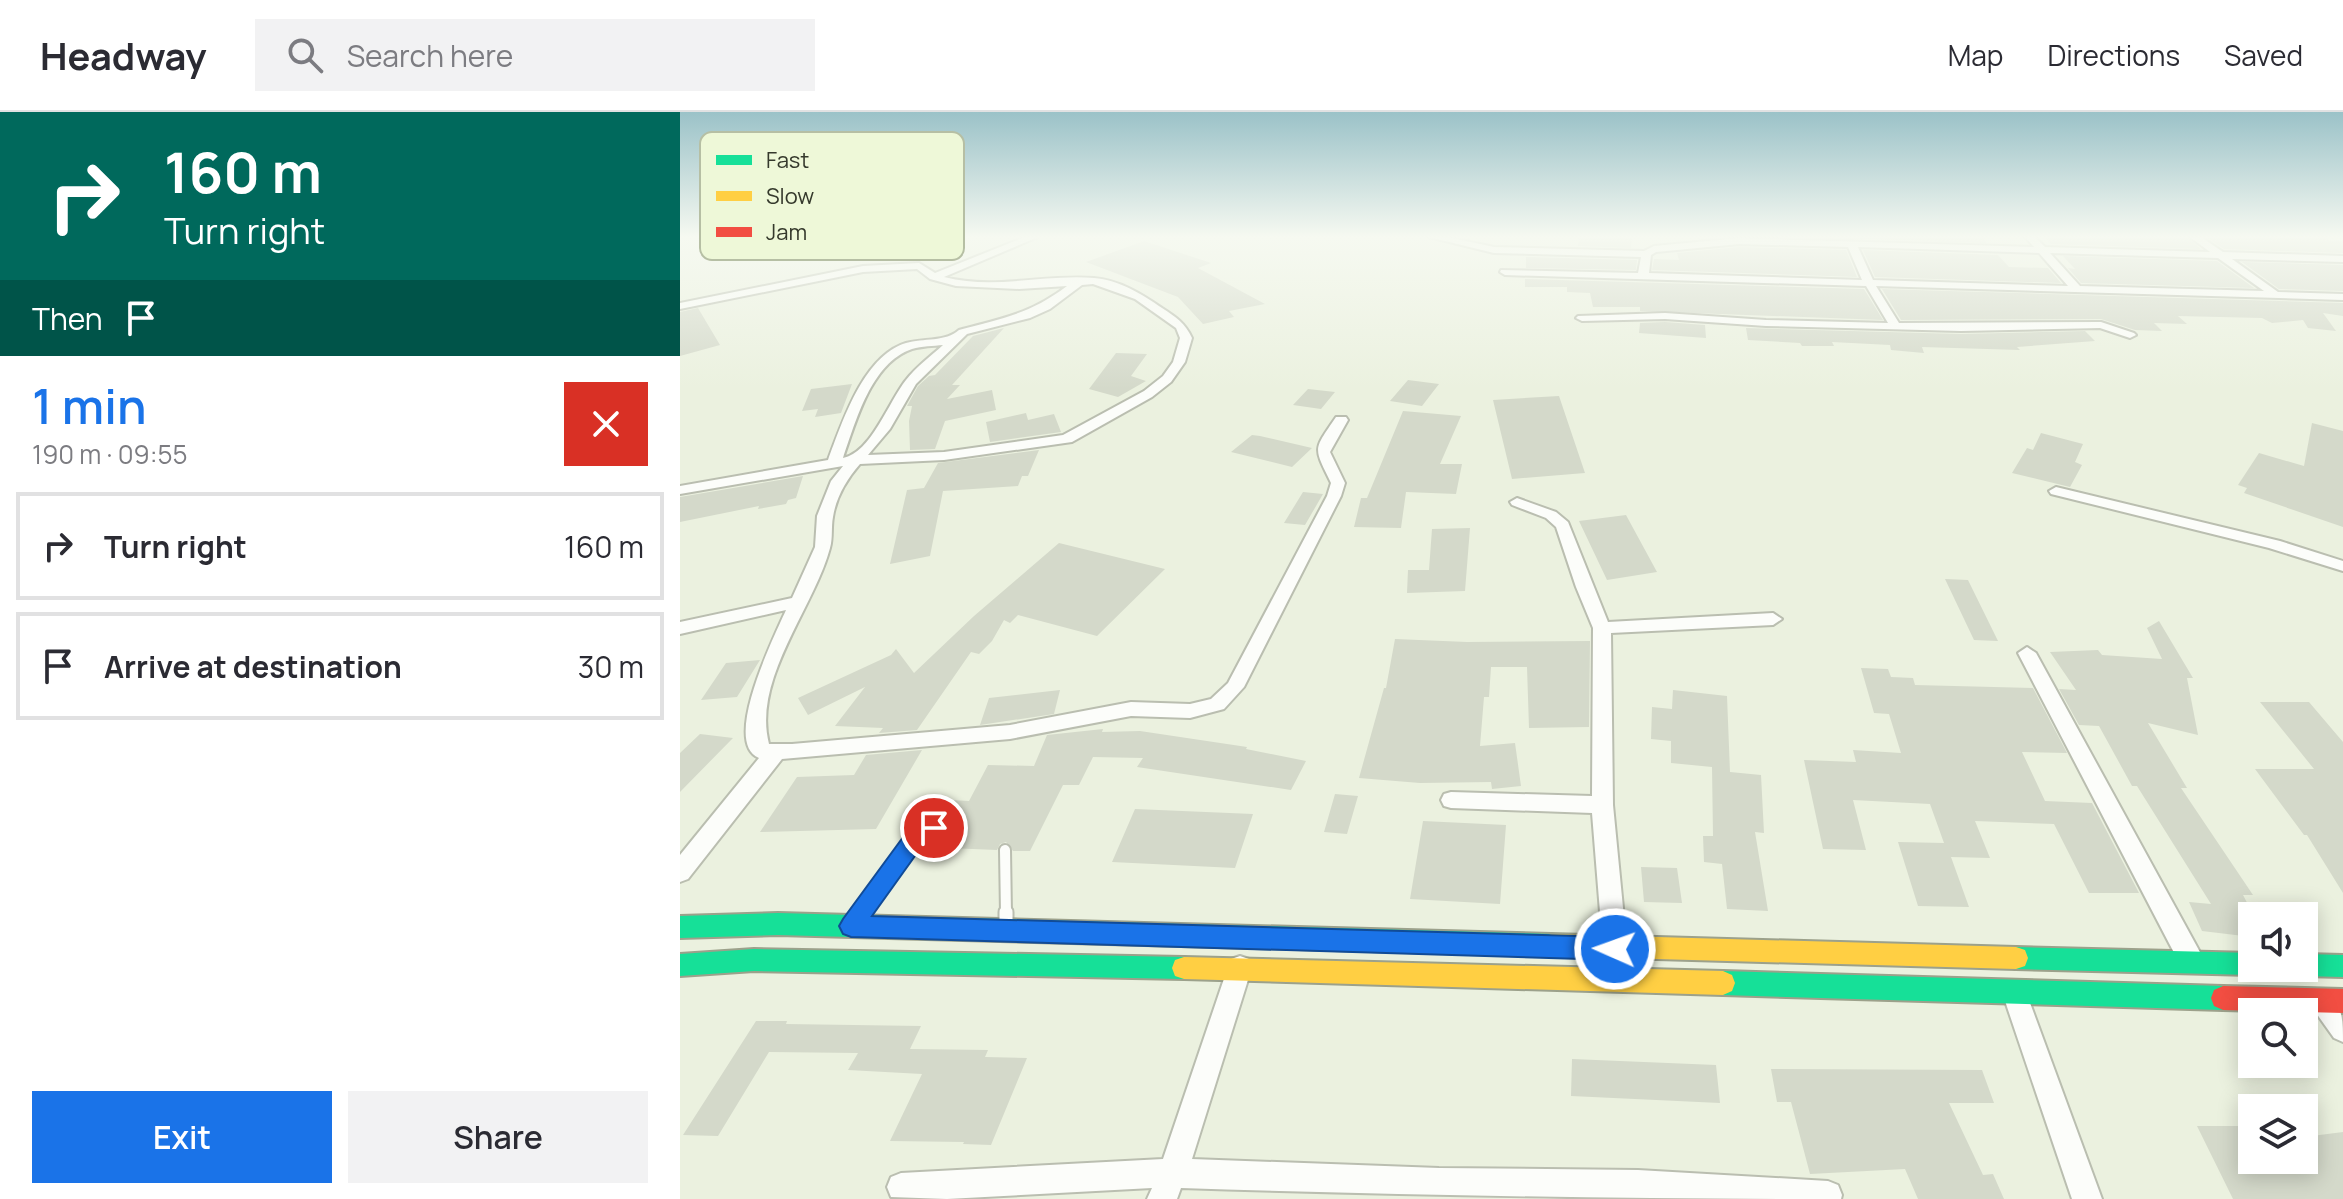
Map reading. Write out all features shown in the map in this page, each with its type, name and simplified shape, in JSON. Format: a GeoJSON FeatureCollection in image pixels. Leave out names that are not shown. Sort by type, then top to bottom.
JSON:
{"type":"FeatureCollection","features":[{"type":"Feature","properties":{"kind":"main road"},"geometry":{"type":"LineString","coordinates":[[680,927],[778,924],[2238,964]]}},
{"type":"Feature","properties":{"kind":"main road"},"geometry":{"type":"LineString","coordinates":[[680,965],[754,960],[1239,969],[2332,1001]]}},
{"type":"Feature","properties":{"kind":"main road"},"geometry":{"type":"LineString","coordinates":[[2318,965],[2343,966]]}},
{"type":"Feature","properties":{"kind":"street"},"geometry":{"type":"LineString","coordinates":[[680,306],[773,288]]}},
{"type":"Feature","properties":{"kind":"street"},"geometry":{"type":"LineString","coordinates":[[1071,288],[1046,307],[1026,316],[963,332],[911,382],[883,429],[838,481],[825,516],[823,547],[765,676],[755,728],[761,751],[1010,732],[1092,714],[1131,709],[1190,711],[1217,704],[1235,687],[1334,496],[1338,483],[1321,455],[1322,448],[1341,420]]}},
{"type":"Feature","properties":{"kind":"street"},"geometry":{"type":"LineString","coordinates":[[680,490],[853,460],[944,456],[1067,439],[1148,394],[1167,379],[1184,348],[1186,338],[1181,326],[1139,297],[1118,288]]}},
{"type":"Feature","properties":{"kind":"street"},"geometry":{"type":"LineString","coordinates":[[1872,288],[1896,327]]}},
{"type":"Feature","properties":{"kind":"street"},"geometry":{"type":"LineString","coordinates":[[2010,288],[2343,297]]}},
{"type":"Feature","properties":{"kind":"street"},"geometry":{"type":"LineString","coordinates":[[2265,288],[2277,296]]}},
{"type":"Feature","properties":{"kind":"street"},"geometry":{"type":"LineString","coordinates":[[1582,318],[1665,316],[1896,327],[2101,325],[2130,335]]}},
{"type":"Feature","properties":{"kind":"street"},"geometry":{"type":"LineString","coordinates":[[834,463],[848,423],[883,364],[903,348],[954,340]]}},
{"type":"Feature","properties":{"kind":"street"},"geometry":{"type":"LineString","coordinates":[[2056,491],[2274,544],[2343,566]]}},
{"type":"Feature","properties":{"kind":"street"},"geometry":{"type":"LineString","coordinates":[[1517,502],[1551,515],[1563,525],[1602,628],[1602,805],[1615,949]]}},
{"type":"Feature","properties":{"kind":"street"},"geometry":{"type":"LineString","coordinates":[[680,628],[798,602]]}},
{"type":"Feature","properties":{"kind":"street"},"geometry":{"type":"LineString","coordinates":[[1602,628],[1773,619]]}},
{"type":"Feature","properties":{"kind":"street"},"geometry":{"type":"LineString","coordinates":[[2027,653],[2192,962]]}},
{"type":"Feature","properties":{"kind":"street"},"geometry":{"type":"LineString","coordinates":[[680,872],[776,752]]}},
{"type":"Feature","properties":{"kind":"street"},"geometry":{"type":"LineString","coordinates":[[1451,800],[1602,805]]}},
{"type":"Feature","properties":{"kind":"street"},"geometry":{"type":"LineString","coordinates":[[1168,1186],[1247,938]]}},
{"type":"Feature","properties":{"kind":"street"},"geometry":{"type":"LineString","coordinates":[[2014,992],[2087,1199]]}},
{"type":"Feature","properties":{"kind":"street"},"geometry":{"type":"LineString","coordinates":[[2332,1001],[2343,1029]]}},
{"type":"Feature","properties":{"kind":"street"},"geometry":{"type":"LineString","coordinates":[[901,1187],[1439,1182],[1828,1195]]}},
{"type":"Feature","properties":{"kind":"lane"},"geometry":{"type":"LineString","coordinates":[[851,926],[917,835],[934,828]]}},
{"type":"Feature","properties":{"kind":"lane"},"geometry":{"type":"LineString","coordinates":[[1005,850],[1007,931]]}},
{"type":"Feature","properties":{"kind":"building"},"geometry":{"type":"Polygon","coordinates":[[[1154,288],[1235,288],[1265,304],[1229,311],[1234,317],[1203,324],[1178,297],[1154,288]]]}},
{"type":"Feature","properties":{"kind":"building"},"geometry":{"type":"Polygon","coordinates":[[[1567,288],[1864,289],[1883,320],[1593,307],[1590,293],[1567,292],[1567,288]]]}},
{"type":"Feature","properties":{"kind":"building"},"geometry":{"type":"Polygon","coordinates":[[[2343,288],[2343,291],[2279,289],[2343,288]]]}},
{"type":"Feature","properties":{"kind":"building"},"geometry":{"type":"Polygon","coordinates":[[[1882,289],[2343,303],[2343,316],[2323,313],[2336,331],[2308,328],[2303,320],[2272,323],[2262,318],[2178,316],[2187,324],[2154,323],[2162,331],[2135,330],[2101,319],[1901,320],[1882,289]]]}},
{"type":"Feature","properties":{"kind":"building"},"geometry":{"type":"Polygon","coordinates":[[[698,308],[720,345],[680,356],[680,312],[698,308]]]}},
{"type":"Feature","properties":{"kind":"building"},"geometry":{"type":"Polygon","coordinates":[[[1640,323],[1705,325],[1706,338],[1639,333],[1640,323]]]}},
{"type":"Feature","properties":{"kind":"building"},"geometry":{"type":"Polygon","coordinates":[[[1004,328],[952,385],[960,385],[947,399],[992,390],[996,410],[945,421],[935,449],[910,450],[912,406],[907,406],[918,386],[929,376],[935,375],[973,336],[1004,328]]]}},
{"type":"Feature","properties":{"kind":"building"},"geometry":{"type":"Polygon","coordinates":[[[1746,328],[1961,334],[2085,331],[2095,341],[2017,347],[2020,350],[1922,347],[1924,353],[1891,350],[1890,345],[1832,342],[1834,346],[1802,346],[1800,343],[1748,340],[1746,328]]]}},
{"type":"Feature","properties":{"kind":"building"},"geometry":{"type":"Polygon","coordinates":[[[1116,353],[1147,354],[1131,376],[1146,381],[1118,397],[1089,389],[1116,353]]]}},
{"type":"Feature","properties":{"kind":"building"},"geometry":{"type":"Polygon","coordinates":[[[1408,380],[1439,384],[1422,406],[1390,401],[1408,380]]]}},
{"type":"Feature","properties":{"kind":"building"},"geometry":{"type":"Polygon","coordinates":[[[852,384],[841,413],[815,417],[818,409],[802,411],[811,389],[852,384]]]}},
{"type":"Feature","properties":{"kind":"building"},"geometry":{"type":"Polygon","coordinates":[[[1308,389],[1335,392],[1321,409],[1293,405],[1308,389]]]}},
{"type":"Feature","properties":{"kind":"building"},"geometry":{"type":"Polygon","coordinates":[[[1559,396],[1585,473],[1512,479],[1493,400],[1559,396]]]}},
{"type":"Feature","properties":{"kind":"building"},"geometry":{"type":"Polygon","coordinates":[[[1403,411],[1461,416],[1440,464],[1462,464],[1456,494],[1406,492],[1401,528],[1354,527],[1361,498],[1367,498],[1403,411]]]}},
{"type":"Feature","properties":{"kind":"building"},"geometry":{"type":"Polygon","coordinates":[[[1026,413],[1028,420],[1054,414],[1061,432],[990,442],[986,422],[1026,413]]]}},
{"type":"Feature","properties":{"kind":"building"},"geometry":{"type":"Polygon","coordinates":[[[2312,423],[2343,431],[2343,527],[2244,493],[2247,488],[2238,485],[2259,453],[2304,466],[2312,423]]]}},
{"type":"Feature","properties":{"kind":"building"},"geometry":{"type":"Polygon","coordinates":[[[2041,433],[2083,444],[2075,462],[2082,465],[2070,487],[2012,473],[2027,448],[2033,450],[2041,433]]]}},
{"type":"Feature","properties":{"kind":"building"},"geometry":{"type":"Polygon","coordinates":[[[1252,435],[1312,448],[1292,467],[1231,452],[1252,435]]]}},
{"type":"Feature","properties":{"kind":"building"},"geometry":{"type":"Polygon","coordinates":[[[1039,450],[1028,476],[1022,476],[1018,486],[943,491],[930,556],[890,564],[907,490],[924,488],[938,463],[1039,450]]]}},
{"type":"Feature","properties":{"kind":"building"},"geometry":{"type":"Polygon","coordinates":[[[803,476],[796,498],[788,500],[786,504],[758,509],[759,506],[680,522],[680,497],[803,476]]]}},
{"type":"Feature","properties":{"kind":"building"},"geometry":{"type":"Polygon","coordinates":[[[1303,492],[1323,494],[1305,525],[1284,523],[1303,492]]]}},
{"type":"Feature","properties":{"kind":"building"},"geometry":{"type":"Polygon","coordinates":[[[1626,515],[1657,572],[1607,580],[1579,521],[1626,515]]]}},
{"type":"Feature","properties":{"kind":"building"},"geometry":{"type":"Polygon","coordinates":[[[1470,528],[1465,591],[1407,593],[1408,570],[1429,570],[1432,529],[1470,528]]]}},
{"type":"Feature","properties":{"kind":"building"},"geometry":{"type":"Polygon","coordinates":[[[1059,543],[1165,569],[1097,636],[1018,615],[1010,623],[1004,620],[992,641],[979,654],[971,652],[917,730],[879,733],[883,728],[835,726],[865,687],[808,715],[798,698],[891,655],[896,649],[914,673],[1059,543]]]}},
{"type":"Feature","properties":{"kind":"building"},"geometry":{"type":"Polygon","coordinates":[[[1945,579],[1968,580],[1998,641],[1974,640],[1945,579]]]}},
{"type":"Feature","properties":{"kind":"building"},"geometry":{"type":"Polygon","coordinates":[[[2159,621],[2193,678],[2187,678],[2198,735],[2148,723],[2187,788],[2181,788],[2253,895],[2243,895],[2247,902],[2238,902],[2238,935],[2202,931],[2189,902],[2211,904],[2137,786],[2132,786],[2099,726],[2079,725],[2059,689],[2076,690],[2050,652],[2098,650],[2102,655],[2162,659],[2147,628],[2159,621]]]}},
{"type":"Feature","properties":{"kind":"building"},"geometry":{"type":"Polygon","coordinates":[[[1395,639],[1590,641],[1589,727],[1529,728],[1527,667],[1491,667],[1489,697],[1484,697],[1480,746],[1515,743],[1521,786],[1492,789],[1491,782],[1420,783],[1359,778],[1386,688],[1395,639]]]}},
{"type":"Feature","properties":{"kind":"building"},"geometry":{"type":"Polygon","coordinates":[[[760,660],[737,697],[701,700],[726,663],[760,660]]]}},
{"type":"Feature","properties":{"kind":"building"},"geometry":{"type":"Polygon","coordinates":[[[1861,668],[1888,669],[1891,677],[1913,678],[1915,685],[2033,688],[2067,753],[2022,752],[2045,801],[2092,803],[2139,893],[2089,893],[2054,824],[1975,821],[1990,858],[1951,857],[1969,907],[1918,906],[1898,842],[1944,843],[1930,804],[1853,800],[1866,850],[1823,849],[1804,760],[1856,762],[1853,750],[1901,753],[1889,714],[1874,713],[1861,668]]]}},
{"type":"Feature","properties":{"kind":"building"},"geometry":{"type":"Polygon","coordinates":[[[1060,690],[1054,714],[980,725],[989,698],[1060,690]]]}},
{"type":"Feature","properties":{"kind":"building"},"geometry":{"type":"Polygon","coordinates":[[[1673,690],[1727,696],[1730,772],[1761,775],[1764,833],[1755,832],[1768,911],[1727,909],[1722,864],[1704,862],[1703,836],[1713,836],[1712,767],[1671,763],[1671,741],[1651,739],[1652,707],[1672,709],[1673,690]]]}},
{"type":"Feature","properties":{"kind":"building"},"geometry":{"type":"Polygon","coordinates":[[[2260,702],[2309,702],[2343,742],[2343,893],[2307,835],[2255,769],[2314,769],[2260,702]]]}},
{"type":"Feature","properties":{"kind":"building"},"geometry":{"type":"Polygon","coordinates":[[[1103,729],[1102,732],[1140,731],[1247,747],[1306,761],[1291,790],[1137,767],[1143,758],[1093,757],[1079,785],[1063,785],[1030,851],[1013,851],[1006,842],[1000,844],[997,850],[923,847],[927,839],[941,832],[938,821],[951,800],[969,801],[988,765],[1034,766],[1047,735],[1103,729]]]}},
{"type":"Feature","properties":{"kind":"building"},"geometry":{"type":"Polygon","coordinates":[[[700,734],[733,738],[680,792],[680,753],[700,734]]]}},
{"type":"Feature","properties":{"kind":"building"},"geometry":{"type":"Polygon","coordinates":[[[922,750],[876,829],[760,832],[797,777],[854,775],[866,755],[922,750]]]}},
{"type":"Feature","properties":{"kind":"building"},"geometry":{"type":"Polygon","coordinates":[[[1335,794],[1358,796],[1347,834],[1324,832],[1335,794]]]}},
{"type":"Feature","properties":{"kind":"building"},"geometry":{"type":"Polygon","coordinates":[[[1135,809],[1253,814],[1235,868],[1112,862],[1135,809]]]}},
{"type":"Feature","properties":{"kind":"building"},"geometry":{"type":"Polygon","coordinates":[[[1423,821],[1506,825],[1500,904],[1410,899],[1423,821]]]}},
{"type":"Feature","properties":{"kind":"building"},"geometry":{"type":"Polygon","coordinates":[[[1641,867],[1677,868],[1682,903],[1644,902],[1641,867]]]}},
{"type":"Feature","properties":{"kind":"building"},"geometry":{"type":"Polygon","coordinates":[[[756,1021],[921,1026],[910,1049],[988,1050],[985,1057],[1027,1058],[991,1145],[890,1141],[922,1074],[848,1070],[858,1053],[769,1052],[718,1136],[683,1135],[756,1021]]]}},
{"type":"Feature","properties":{"kind":"building"},"geometry":{"type":"Polygon","coordinates":[[[1572,1059],[1716,1065],[1720,1103],[1571,1096],[1572,1059]]]}},
{"type":"Feature","properties":{"kind":"building"},"geometry":{"type":"Polygon","coordinates":[[[1771,1069],[1982,1070],[1994,1103],[1949,1103],[1983,1175],[1993,1174],[2004,1199],[1918,1199],[1905,1169],[1810,1174],[1791,1102],[1777,1102],[1771,1069]]]}},
{"type":"Feature","properties":{"kind":"building"},"geometry":{"type":"Polygon","coordinates":[[[2197,1126],[2238,1126],[2238,1174],[2318,1174],[2318,1135],[2343,1132],[2343,1199],[2233,1199],[2197,1126]]]}},
{"type":"Feature","properties":{"kind":"traffic: fast"},"geometry":{"type":"LineString","coordinates":[[680,927],[778,924],[1551,945]]}},
{"type":"Feature","properties":{"kind":"traffic: fast"},"geometry":{"type":"LineString","coordinates":[[2016,958],[2238,964]]}},
{"type":"Feature","properties":{"kind":"traffic: fast"},"geometry":{"type":"LineString","coordinates":[[680,965],[754,960],[1184,968]]}},
{"type":"Feature","properties":{"kind":"traffic: fast"},"geometry":{"type":"LineString","coordinates":[[2318,965],[2343,966]]}},
{"type":"Feature","properties":{"kind":"traffic: fast"},"geometry":{"type":"LineString","coordinates":[[1723,983],[2223,998]]}},
{"type":"Feature","properties":{"kind":"traffic: slow"},"geometry":{"type":"LineString","coordinates":[[1551,945],[2016,958]]}},
{"type":"Feature","properties":{"kind":"traffic: slow"},"geometry":{"type":"LineString","coordinates":[[1184,968],[1723,983]]}},
{"type":"Feature","properties":{"kind":"traffic: jam"},"geometry":{"type":"LineString","coordinates":[[2223,998],[2343,1001]]}},
{"type":"Feature","properties":{"kind":"route"},"geometry":{"type":"LineString","coordinates":[[934,828],[917,835],[851,926],[1615,949]]}}]}
